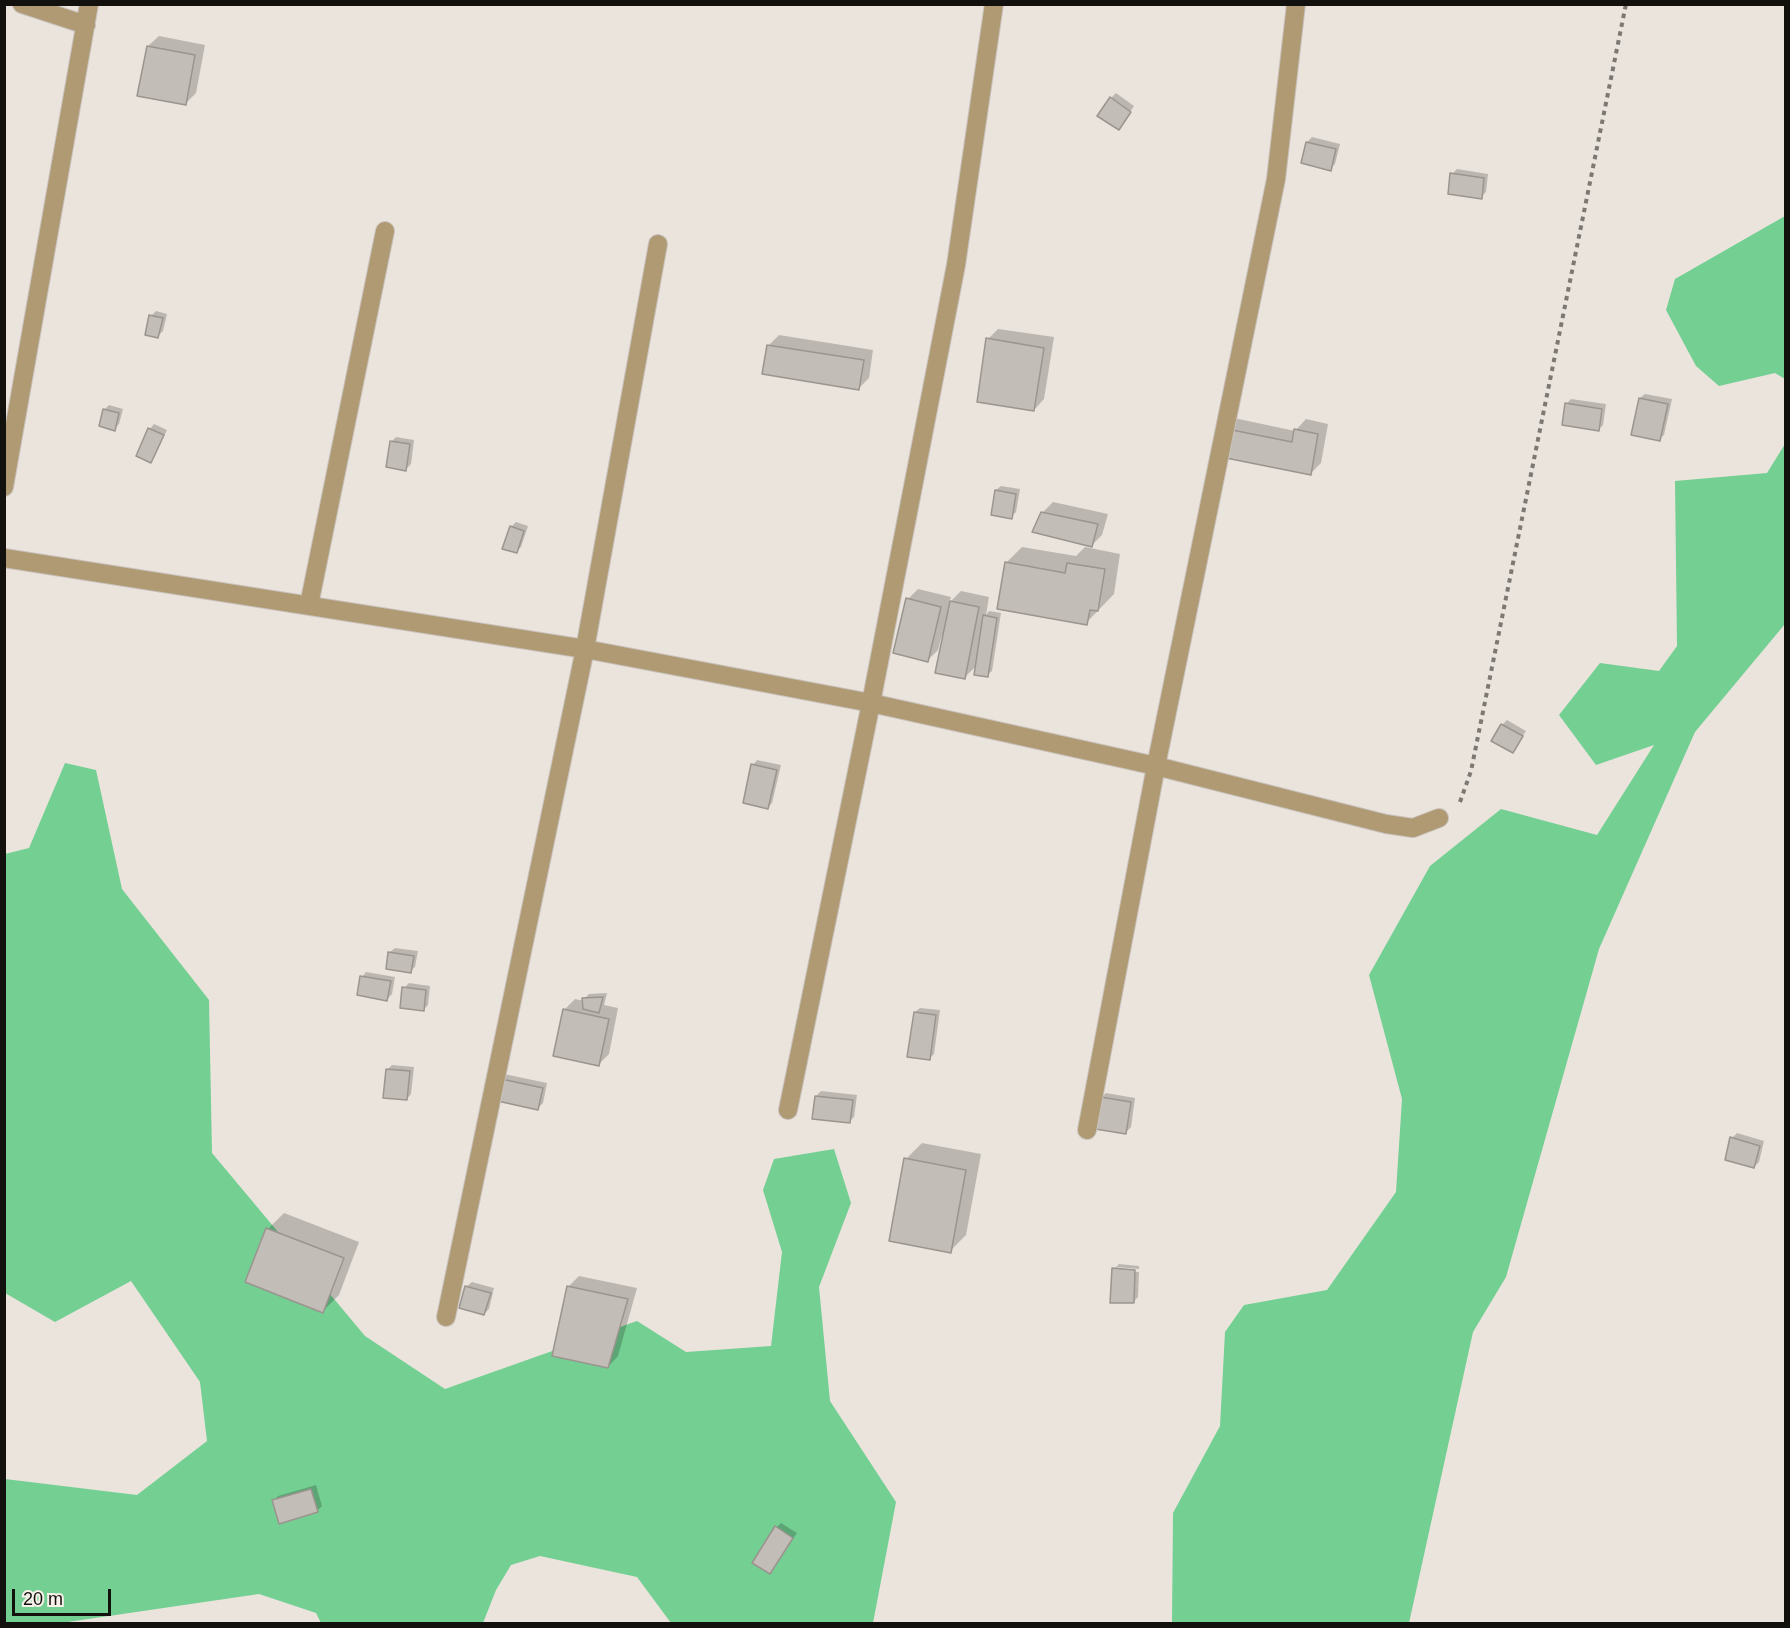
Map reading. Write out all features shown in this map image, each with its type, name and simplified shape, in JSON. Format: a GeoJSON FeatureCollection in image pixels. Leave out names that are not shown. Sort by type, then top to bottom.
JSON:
{"type":"FeatureCollection","features":[{"type":"Feature","properties":{"kind":"street"},"geometry":{"type":"LineString","coordinates":[[22,4],[86,25]]}},
{"type":"Feature","properties":{"kind":"street"},"geometry":{"type":"LineString","coordinates":[[4,487],[89,4]]}},
{"type":"Feature","properties":{"kind":"street"},"geometry":{"type":"LineString","coordinates":[[788,1110],[871,703],[956,265],[994,4]]}},
{"type":"Feature","properties":{"kind":"street"},"geometry":{"type":"LineString","coordinates":[[1087,1130],[1156,766],[1276,179],[1296,4]]}},
{"type":"Feature","properties":{"kind":"street"},"geometry":{"type":"LineString","coordinates":[[309,605],[385,231]]}},
{"type":"Feature","properties":{"kind":"street"},"geometry":{"type":"LineString","coordinates":[[446,1317],[585,649],[658,244]]}},
{"type":"Feature","properties":{"kind":"street"},"geometry":{"type":"LineString","coordinates":[[4,558],[585,649],[871,703],[1156,766],[1386,824],[1413,828],[1439,818]]}},
{"type":"Feature","properties":{"kind":"path"},"geometry":{"type":"LineString","coordinates":[[1439,818],[1460,802],[1471,771],[1626,4]]}},
{"type":"Feature","properties":{"kind":"green space"},"geometry":{"type":"Polygon","coordinates":[[[1785,216],[1785,379],[1775,373],[1719,386],[1696,366],[1666,310],[1675,279],[1785,216]]]}},
{"type":"Feature","properties":{"kind":"green space"},"geometry":{"type":"Polygon","coordinates":[[[1785,444],[1785,624],[1695,732],[1599,949],[1506,1277],[1473,1332],[1409,1623],[1172,1623],[1173,1513],[1220,1426],[1225,1332],[1244,1305],[1327,1290],[1396,1192],[1402,1099],[1369,975],[1430,866],[1501,809],[1597,835],[1654,745],[1596,765],[1559,715],[1600,663],[1659,671],[1677,646],[1675,481],[1767,473],[1785,444]]]}},
{"type":"Feature","properties":{"kind":"green space"},"geometry":{"type":"Polygon","coordinates":[[[65,763],[96,770],[122,889],[209,1000],[212,1153],[365,1336],[445,1389],[637,1321],[686,1352],[771,1346],[782,1252],[763,1190],[774,1159],[834,1149],[851,1203],[819,1287],[830,1401],[896,1502],[873,1623],[671,1623],[637,1577],[540,1556],[511,1565],[496,1590],[483,1623],[321,1623],[316,1613],[259,1594],[61,1623],[5,1623],[5,1479],[137,1495],[207,1441],[200,1382],[131,1281],[55,1322],[5,1293],[5,854],[29,848],[65,763]]]}},
{"type":"Feature","properties":{"kind":"building"},"geometry":{"type":"Polygon","coordinates":[[[147,46],[195,55],[186,105],[137,96],[147,46]]]}},
{"type":"Feature","properties":{"kind":"building"},"geometry":{"type":"Polygon","coordinates":[[[1110,97],[1131,112],[1119,130],[1097,116],[1110,97]]]}},
{"type":"Feature","properties":{"kind":"building"},"geometry":{"type":"Polygon","coordinates":[[[1306,142],[1336,149],[1331,171],[1301,163],[1306,142]]]}},
{"type":"Feature","properties":{"kind":"building"},"geometry":{"type":"Polygon","coordinates":[[[1450,173],[1484,178],[1482,199],[1448,194],[1450,173]]]}},
{"type":"Feature","properties":{"kind":"building"},"geometry":{"type":"Polygon","coordinates":[[[149,315],[163,318],[158,338],[145,335],[149,315]]]}},
{"type":"Feature","properties":{"kind":"building"},"geometry":{"type":"Polygon","coordinates":[[[986,338],[1044,348],[1034,411],[977,402],[986,338]]]}},
{"type":"Feature","properties":{"kind":"building"},"geometry":{"type":"Polygon","coordinates":[[[767,345],[864,360],[859,390],[762,374],[767,345]]]}},
{"type":"Feature","properties":{"kind":"building"},"geometry":{"type":"Polygon","coordinates":[[[1639,398],[1668,404],[1660,441],[1631,435],[1639,398]]]}},
{"type":"Feature","properties":{"kind":"building"},"geometry":{"type":"Polygon","coordinates":[[[1565,403],[1602,409],[1599,431],[1562,425],[1565,403]]]}},
{"type":"Feature","properties":{"kind":"building"},"geometry":{"type":"Polygon","coordinates":[[[103,409],[119,413],[115,431],[99,426],[103,409]]]}},
{"type":"Feature","properties":{"kind":"building"},"geometry":{"type":"Polygon","coordinates":[[[148,428],[164,435],[151,463],[136,456],[148,428]]]}},
{"type":"Feature","properties":{"kind":"building"},"geometry":{"type":"Polygon","coordinates":[[[1222,428],[1292,442],[1294,429],[1318,434],[1311,475],[1216,456],[1222,428]]]}},
{"type":"Feature","properties":{"kind":"building"},"geometry":{"type":"Polygon","coordinates":[[[390,441],[410,444],[406,471],[386,467],[390,441]]]}},
{"type":"Feature","properties":{"kind":"building"},"geometry":{"type":"Polygon","coordinates":[[[995,490],[1016,494],[1012,519],[991,515],[995,490]]]}},
{"type":"Feature","properties":{"kind":"building"},"geometry":{"type":"Polygon","coordinates":[[[1041,512],[1098,524],[1092,547],[1032,532],[1041,512]]]}},
{"type":"Feature","properties":{"kind":"building"},"geometry":{"type":"Polygon","coordinates":[[[510,526],[524,531],[517,553],[502,549],[510,526]]]}},
{"type":"Feature","properties":{"kind":"building"},"geometry":{"type":"Polygon","coordinates":[[[1005,562],[1065,573],[1067,563],[1105,569],[1098,611],[1090,610],[1087,625],[997,609],[1005,562]]]}},
{"type":"Feature","properties":{"kind":"building"},"geometry":{"type":"Polygon","coordinates":[[[906,598],[941,607],[928,662],[893,653],[906,598]]]}},
{"type":"Feature","properties":{"kind":"building"},"geometry":{"type":"Polygon","coordinates":[[[950,601],[979,607],[965,679],[935,673],[950,601]]]}},
{"type":"Feature","properties":{"kind":"building"},"geometry":{"type":"Polygon","coordinates":[[[983,615],[997,618],[988,677],[974,675],[983,615]]]}},
{"type":"Feature","properties":{"kind":"building"},"geometry":{"type":"Polygon","coordinates":[[[1501,724],[1523,736],[1513,753],[1491,741],[1501,724]]]}},
{"type":"Feature","properties":{"kind":"building"},"geometry":{"type":"Polygon","coordinates":[[[751,764],[777,770],[768,809],[743,803],[751,764]]]}},
{"type":"Feature","properties":{"kind":"building"},"geometry":{"type":"Polygon","coordinates":[[[388,952],[414,956],[411,973],[386,969],[388,952]]]}},
{"type":"Feature","properties":{"kind":"building"},"geometry":{"type":"Polygon","coordinates":[[[360,976],[391,981],[387,1001],[357,995],[360,976]]]}},
{"type":"Feature","properties":{"kind":"building"},"geometry":{"type":"Polygon","coordinates":[[[402,987],[426,990],[424,1011],[400,1008],[402,987]]]}},
{"type":"Feature","properties":{"kind":"building"},"geometry":{"type":"Polygon","coordinates":[[[603,997],[599,1013],[583,1009],[582,998],[603,997]]]}},
{"type":"Feature","properties":{"kind":"building"},"geometry":{"type":"Polygon","coordinates":[[[563,1009],[609,1019],[599,1066],[553,1056],[563,1009]]]}},
{"type":"Feature","properties":{"kind":"building"},"geometry":{"type":"Polygon","coordinates":[[[914,1012],[936,1015],[930,1060],[907,1057],[914,1012]]]}},
{"type":"Feature","properties":{"kind":"building"},"geometry":{"type":"Polygon","coordinates":[[[386,1069],[410,1071],[407,1100],[383,1098],[386,1069]]]}},
{"type":"Feature","properties":{"kind":"building"},"geometry":{"type":"Polygon","coordinates":[[[497,1078],[543,1088],[538,1110],[493,1100],[497,1078]]]}},
{"type":"Feature","properties":{"kind":"building"},"geometry":{"type":"Polygon","coordinates":[[[815,1096],[853,1100],[850,1123],[812,1119],[815,1096]]]}},
{"type":"Feature","properties":{"kind":"building"},"geometry":{"type":"Polygon","coordinates":[[[1100,1097],[1131,1102],[1126,1134],[1095,1129],[1100,1097]]]}},
{"type":"Feature","properties":{"kind":"building"},"geometry":{"type":"Polygon","coordinates":[[[1730,1137],[1760,1146],[1754,1168],[1725,1160],[1730,1137]]]}},
{"type":"Feature","properties":{"kind":"building"},"geometry":{"type":"Polygon","coordinates":[[[904,1158],[966,1170],[951,1253],[889,1241],[904,1158]]]}},
{"type":"Feature","properties":{"kind":"building"},"geometry":{"type":"Polygon","coordinates":[[[266,1228],[344,1258],[323,1313],[245,1282],[266,1228]]]}},
{"type":"Feature","properties":{"kind":"building"},"geometry":{"type":"Polygon","coordinates":[[[1112,1268],[1135,1270],[1134,1303],[1110,1303],[1112,1268]]]}},
{"type":"Feature","properties":{"kind":"building"},"geometry":{"type":"Polygon","coordinates":[[[465,1286],[491,1293],[484,1315],[459,1308],[465,1286]]]}},
{"type":"Feature","properties":{"kind":"building"},"geometry":{"type":"Polygon","coordinates":[[[567,1286],[628,1299],[608,1368],[552,1356],[567,1286]]]}},
{"type":"Feature","properties":{"kind":"building"},"geometry":{"type":"Polygon","coordinates":[[[311,1489],[318,1512],[279,1524],[272,1500],[311,1489]]]}},
{"type":"Feature","properties":{"kind":"building"},"geometry":{"type":"Polygon","coordinates":[[[775,1526],[793,1538],[770,1574],[752,1563],[775,1526]]]}}]}
